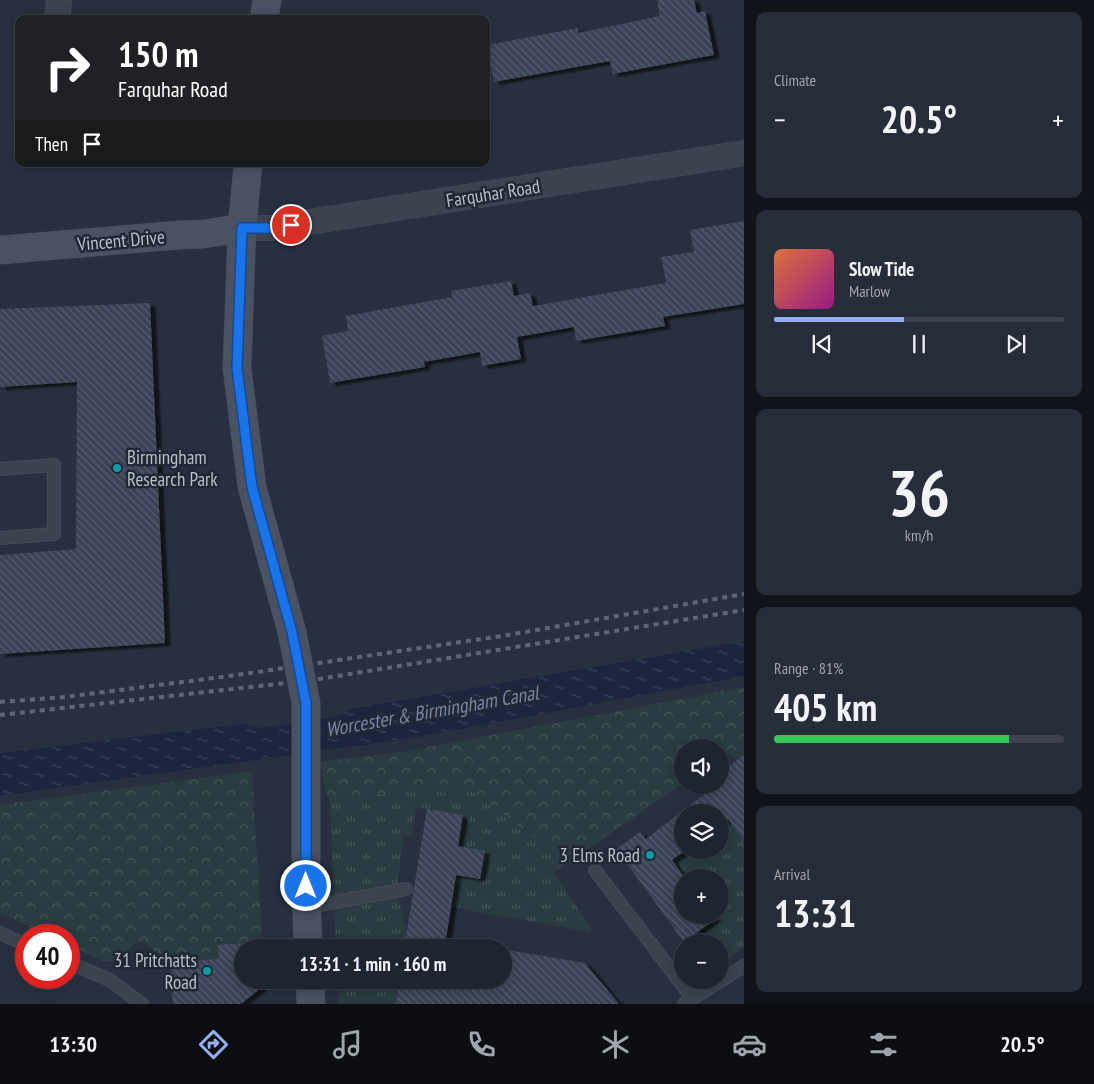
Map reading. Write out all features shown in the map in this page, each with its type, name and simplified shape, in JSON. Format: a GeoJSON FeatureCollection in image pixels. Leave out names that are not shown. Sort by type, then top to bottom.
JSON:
{"type":"FeatureCollection","features":[{"type":"Feature","properties":{"kind":"street"},"geometry":{"type":"LineString","coordinates":[[58,15],[59,0]]}},
{"type":"Feature","properties":{"kind":"street"},"geometry":{"type":"LineString","coordinates":[[265,15],[267,0]]}},
{"type":"Feature","properties":{"kind":"street","name":"Farquhar Road"},"geometry":{"type":"LineString","coordinates":[[242,228],[271,228],[744,153]]}},
{"type":"Feature","properties":{"kind":"street"},"geometry":{"type":"LineString","coordinates":[[248,167],[242,228],[237,368],[252,487],[292,632],[306,703],[306,886],[308,939]]}},
{"type":"Feature","properties":{"kind":"street","name":"Vincent Drive"},"geometry":{"type":"LineString","coordinates":[[0,250],[204,234],[242,228]]}},
{"type":"Feature","properties":{"kind":"street"},"geometry":{"type":"LineString","coordinates":[[310,989],[311,1004]]}},
{"type":"Feature","properties":{"kind":"lane"},"geometry":{"type":"LineString","coordinates":[[0,469],[54,466],[54,534],[0,538]]}},
{"type":"Feature","properties":{"kind":"lane"},"geometry":{"type":"LineString","coordinates":[[594,870],[688,1001],[744,966]]}},
{"type":"Feature","properties":{"kind":"lane"},"geometry":{"type":"LineString","coordinates":[[308,907],[406,889]]}},
{"type":"Feature","properties":{"kind":"lane"},"geometry":{"type":"LineString","coordinates":[[0,933],[15,939]]}},
{"type":"Feature","properties":{"kind":"lane"},"geometry":{"type":"LineString","coordinates":[[80,968],[110,980],[142,1004]]}},
{"type":"Feature","properties":{"kind":"green space"},"geometry":{"type":"Polygon","coordinates":[[[744,687],[744,770],[737,760],[729,754],[729,739],[674,739],[674,789],[567,863],[466,786],[405,789],[330,804],[319,762],[408,751],[744,687]]]}},
{"type":"Feature","properties":{"kind":"green space"},"geometry":{"type":"Polygon","coordinates":[[[252,771],[262,939],[234,939],[234,944],[218,945],[219,959],[170,962],[143,942],[134,943],[118,962],[102,961],[80,950],[80,924],[24,924],[0,913],[0,805],[252,771]]]}},
{"type":"Feature","properties":{"kind":"green space"},"geometry":{"type":"Polygon","coordinates":[[[466,786],[567,863],[554,872],[591,928],[590,932],[451,907],[448,891],[458,820],[427,809],[416,808],[411,837],[403,836],[397,891],[407,932],[406,939],[336,939],[330,804],[405,789],[466,786]]]}},
{"type":"Feature","properties":{"kind":"green space"},"geometry":{"type":"Polygon","coordinates":[[[729,820],[744,841],[744,947],[729,957],[729,934],[694,934],[708,924],[729,924],[729,869],[679,869],[672,860],[729,859],[729,820]]]}},
{"type":"Feature","properties":{"kind":"green space"},"geometry":{"type":"Polygon","coordinates":[[[338,989],[398,989],[396,1004],[339,1004],[338,989]]]}},
{"type":"Feature","properties":{"kind":"water","name":"Worcester & Birmingham Canal"},"geometry":{"type":"Polygon","coordinates":[[[744,641],[744,676],[413,738],[0,796],[0,753],[242,724],[263,728],[334,717],[351,709],[744,641]]]}},
{"type":"Feature","properties":{"kind":"building"},"geometry":{"type":"Polygon","coordinates":[[[657,0],[694,0],[697,13],[705,11],[714,55],[613,74],[610,61],[494,82],[490,61],[490,44],[578,28],[578,33],[660,16],[657,0]]]}},
{"type":"Feature","properties":{"kind":"building"},"geometry":{"type":"Polygon","coordinates":[[[744,221],[744,304],[663,317],[665,326],[576,341],[574,327],[517,337],[521,359],[482,366],[480,352],[424,362],[425,367],[330,383],[322,336],[348,331],[346,316],[452,297],[451,291],[511,281],[514,296],[530,293],[533,306],[666,283],[661,257],[694,252],[690,230],[744,221]]]}},
{"type":"Feature","properties":{"kind":"building","name":"Birmingham Research Park"},"geometry":{"type":"Polygon","coordinates":[[[150,303],[165,643],[0,654],[0,555],[76,549],[77,382],[0,387],[0,309],[150,303]]]}},
{"type":"Feature","properties":{"kind":"building","name":"3 Elms Road"},"geometry":{"type":"Polygon","coordinates":[[[744,755],[744,841],[729,820],[729,804],[691,804],[704,794],[729,794],[729,766],[744,755]]]}},
{"type":"Feature","properties":{"kind":"building"},"geometry":{"type":"Polygon","coordinates":[[[427,809],[463,815],[458,846],[485,851],[480,879],[456,875],[446,939],[405,939],[427,809]]]}},
{"type":"Feature","properties":{"kind":"building","name":"3 Elms Road"},"geometry":{"type":"Polygon","coordinates":[[[674,817],[674,859],[672,860],[678,869],[674,869],[674,924],[708,924],[695,934],[678,934],[616,849],[640,832],[646,839],[674,817]]]}},
{"type":"Feature","properties":{"kind":"building","name":"31 Pritchatts Road"},"geometry":{"type":"Polygon","coordinates":[[[234,944],[234,989],[260,989],[241,1004],[173,1004],[170,962],[219,959],[218,945],[234,944]]]}},
{"type":"Feature","properties":{"kind":"building"},"geometry":{"type":"Polygon","coordinates":[[[512,951],[585,963],[619,1004],[396,1004],[398,989],[512,989],[512,951]]]}},
{"type":"Feature","properties":{"kind":"railway"},"geometry":{"type":"LineString","coordinates":[[0,702],[65,697],[237,675],[502,636],[744,594]]}},
{"type":"Feature","properties":{"kind":"railway"},"geometry":{"type":"LineString","coordinates":[[0,715],[313,680],[744,610]]}},
{"type":"Feature","properties":{"kind":"place","name":"Birmingham Research Park"},"geometry":{"type":"Point","coordinates":[117,468]}},
{"type":"Feature","properties":{"kind":"place","name":"3 Elms Road"},"geometry":{"type":"Point","coordinates":[650,855]}},
{"type":"Feature","properties":{"kind":"place","name":"31 Pritchatts Road"},"geometry":{"type":"Point","coordinates":[207,971]}},
{"type":"Feature","properties":{"kind":"route"},"geometry":{"type":"LineString","coordinates":[[291,225],[271,228],[242,228],[237,368],[252,487],[292,632],[306,703],[306,886]]}}]}
